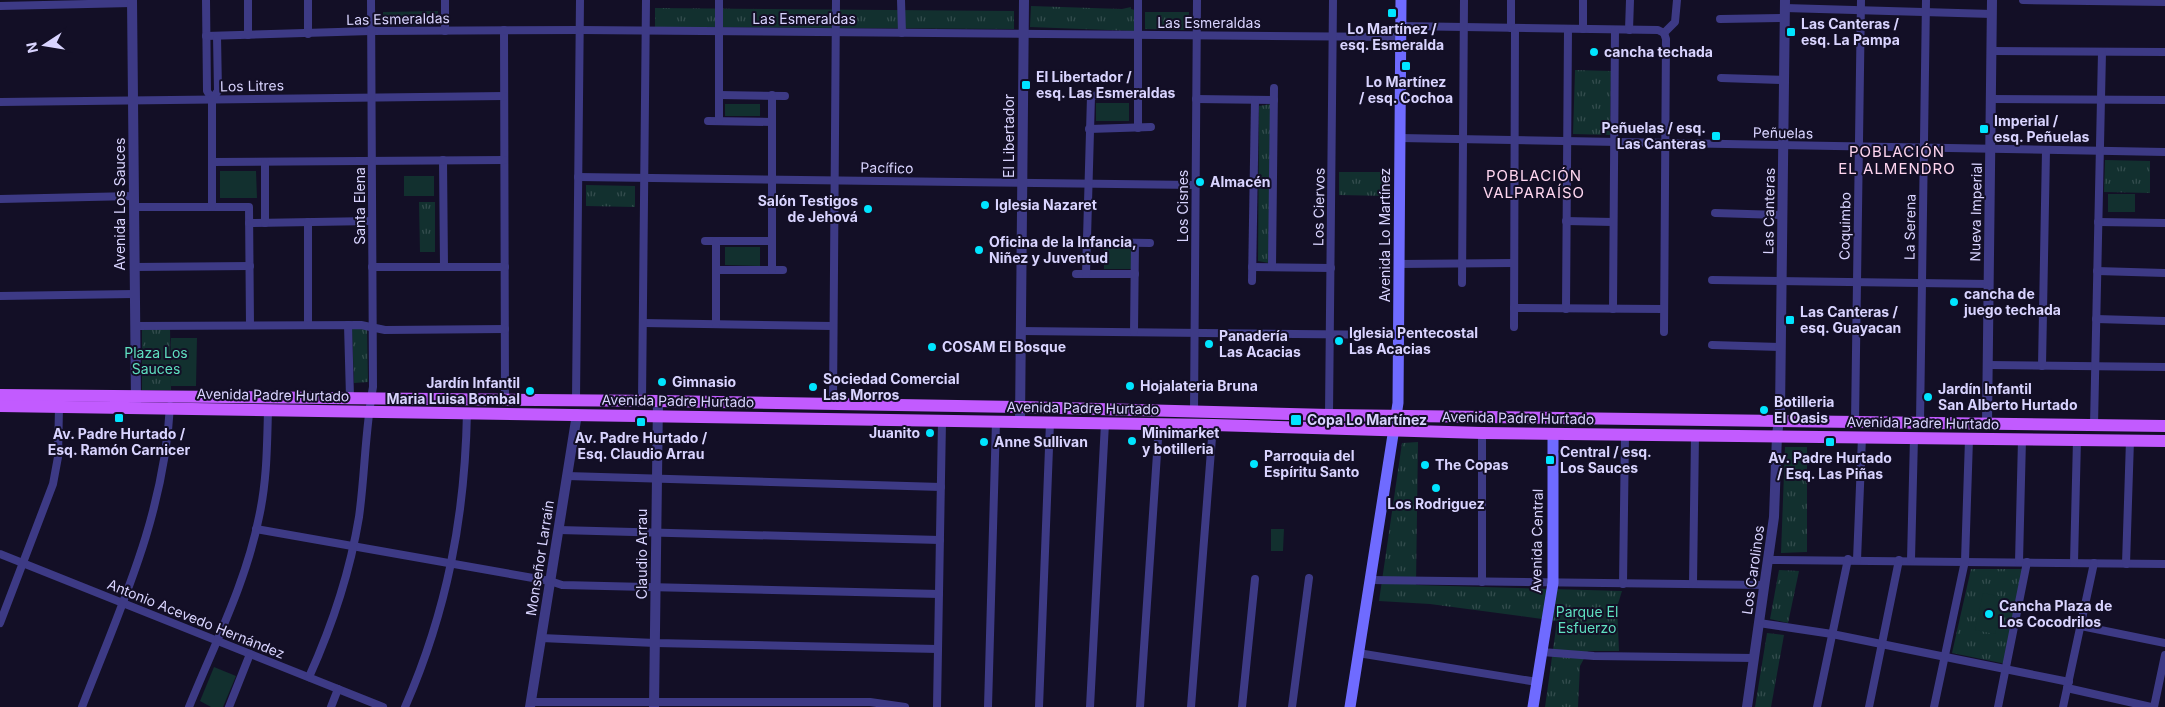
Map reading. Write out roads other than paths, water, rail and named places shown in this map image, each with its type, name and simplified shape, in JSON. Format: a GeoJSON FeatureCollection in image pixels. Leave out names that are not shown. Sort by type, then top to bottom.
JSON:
{"type":"FeatureCollection","features":[{"type":"Feature","properties":{"kind":"main road","name":"Avenida Lo Martínez"},"geometry":{"type":"LineString","coordinates":[[1350,707],[1396,416],[1400,264],[1401,0]]}},
{"type":"Feature","properties":{"kind":"main road","name":"Avenida Padre Hurtado"},"geometry":{"type":"LineString","coordinates":[[0,395],[136,402],[350,397],[1020,406],[1329,415],[1565,418],[1778,429],[1862,437],[2165,441]]}},
{"type":"Feature","properties":{"kind":"main road","name":"Avenida Padre Hurtado"},"geometry":{"type":"LineString","coordinates":[[0,406],[59,407],[136,402]]}},
{"type":"Feature","properties":{"kind":"main road","name":"Avenida Padre Hurtado"},"geometry":{"type":"LineString","coordinates":[[170,402],[268,410],[1159,424],[1625,435],[1695,435],[1855,423],[2165,426]]}},
{"type":"Feature","properties":{"kind":"main road"},"geometry":{"type":"LineString","coordinates":[[1553,434],[1557,426],[1565,418]]}},
{"type":"Feature","properties":{"kind":"main road","name":"Avenida Central"},"geometry":{"type":"LineString","coordinates":[[1533,707],[1553,583],[1553,434]]}},
{"type":"Feature","properties":{"kind":"street"},"geometry":{"type":"LineString","coordinates":[[206,0],[207,91],[212,99],[212,207]]}},
{"type":"Feature","properties":{"kind":"street"},"geometry":{"type":"LineString","coordinates":[[248,0],[248,36]]}},
{"type":"Feature","properties":{"kind":"street"},"geometry":{"type":"LineString","coordinates":[[308,0],[308,34]]}},
{"type":"Feature","properties":{"kind":"street","name":"Santa Elena"},"geometry":{"type":"LineString","coordinates":[[309,677],[332,619],[354,546],[363,485],[368,411],[371,398],[373,328],[371,0]]}},
{"type":"Feature","properties":{"kind":"street"},"geometry":{"type":"LineString","coordinates":[[445,0],[445,31]]}},
{"type":"Feature","properties":{"kind":"street"},"geometry":{"type":"LineString","coordinates":[[576,400],[580,0]]}},
{"type":"Feature","properties":{"kind":"street"},"geometry":{"type":"LineString","coordinates":[[642,401],[646,0]]}},
{"type":"Feature","properties":{"kind":"street"},"geometry":{"type":"LineString","coordinates":[[719,0],[719,122]]}},
{"type":"Feature","properties":{"kind":"street"},"geometry":{"type":"LineString","coordinates":[[833,404],[836,0]]}},
{"type":"Feature","properties":{"kind":"street"},"geometry":{"type":"LineString","coordinates":[[901,0],[902,33]]}},
{"type":"Feature","properties":{"kind":"street","name":"El Libertador"},"geometry":{"type":"LineString","coordinates":[[1020,422],[1024,0]]}},
{"type":"Feature","properties":{"kind":"street"},"geometry":{"type":"LineString","coordinates":[[1138,0],[1138,128]]}},
{"type":"Feature","properties":{"kind":"street","name":"Los Cisnes"},"geometry":{"type":"LineString","coordinates":[[1194,412],[1197,0]]}},
{"type":"Feature","properties":{"kind":"street","name":"Los Ciervos"},"geometry":{"type":"LineString","coordinates":[[1329,415],[1333,0]]}},
{"type":"Feature","properties":{"kind":"street"},"geometry":{"type":"LineString","coordinates":[[1462,284],[1464,0]]}},
{"type":"Feature","properties":{"kind":"street"},"geometry":{"type":"LineString","coordinates":[[1511,0],[1515,140],[1514,327]]}},
{"type":"Feature","properties":{"kind":"street"},"geometry":{"type":"LineString","coordinates":[[1583,29],[1584,0]]}},
{"type":"Feature","properties":{"kind":"street"},"geometry":{"type":"LineString","coordinates":[[1629,30],[1630,0]]}},
{"type":"Feature","properties":{"kind":"street"},"geometry":{"type":"LineString","coordinates":[[1664,332],[1666,37],[1664,33],[1676,18],[1677,0]]}},
{"type":"Feature","properties":{"kind":"street","name":"Coquimbo"},"geometry":{"type":"LineString","coordinates":[[1855,423],[1861,0]]}},
{"type":"Feature","properties":{"kind":"street","name":"La Serena"},"geometry":{"type":"LineString","coordinates":[[1920,423],[1926,0]]}},
{"type":"Feature","properties":{"kind":"street","name":"Nueva Imperial"},"geometry":{"type":"LineString","coordinates":[[1986,424],[1992,0]]}},
{"type":"Feature","properties":{"kind":"street"},"geometry":{"type":"LineString","coordinates":[[2023,0],[2165,2]]}},
{"type":"Feature","properties":{"kind":"street"},"geometry":{"type":"LineString","coordinates":[[0,6],[132,2]]}},
{"type":"Feature","properties":{"kind":"street","name":"Avenida Los Sauces"},"geometry":{"type":"LineString","coordinates":[[132,2],[136,402]]}},
{"type":"Feature","properties":{"kind":"street"},"geometry":{"type":"LineString","coordinates":[[1720,19],[1785,9],[1992,14]]}},
{"type":"Feature","properties":{"kind":"street","name":"Las Canteras"},"geometry":{"type":"LineString","coordinates":[[1778,429],[1781,347],[1785,9]]}},
{"type":"Feature","properties":{"kind":"street","name":"Las Esmeraldas"},"geometry":{"type":"LineString","coordinates":[[206,36],[371,31],[504,30],[1333,36],[1464,27],[1658,30],[1664,33]]}},
{"type":"Feature","properties":{"kind":"street"},"geometry":{"type":"LineString","coordinates":[[1566,309],[1568,29]]}},
{"type":"Feature","properties":{"kind":"street"},"geometry":{"type":"LineString","coordinates":[[504,30],[505,399]]}},
{"type":"Feature","properties":{"kind":"street"},"geometry":{"type":"LineString","coordinates":[[1613,309],[1615,30]]}},
{"type":"Feature","properties":{"kind":"street"},"geometry":{"type":"LineString","coordinates":[[212,99],[218,91],[217,36]]}},
{"type":"Feature","properties":{"kind":"street"},"geometry":{"type":"LineString","coordinates":[[1992,51],[2165,52]]}},
{"type":"Feature","properties":{"kind":"street"},"geometry":{"type":"LineString","coordinates":[[2094,425],[2102,52]]}},
{"type":"Feature","properties":{"kind":"street"},"geometry":{"type":"LineString","coordinates":[[1721,78],[1784,80]]}},
{"type":"Feature","properties":{"kind":"street"},"geometry":{"type":"LineString","coordinates":[[1272,267],[1274,88]]}},
{"type":"Feature","properties":{"kind":"street"},"geometry":{"type":"LineString","coordinates":[[719,95],[785,96]]}},
{"type":"Feature","properties":{"kind":"street"},"geometry":{"type":"LineString","coordinates":[[772,95],[772,270]]}},
{"type":"Feature","properties":{"kind":"street"},"geometry":{"type":"LineString","coordinates":[[1079,96],[1138,95]]}},
{"type":"Feature","properties":{"kind":"street","name":"Los Litres"},"geometry":{"type":"LineString","coordinates":[[0,102],[504,96]]}},
{"type":"Feature","properties":{"kind":"street"},"geometry":{"type":"LineString","coordinates":[[1086,274],[1091,96]]}},
{"type":"Feature","properties":{"kind":"street"},"geometry":{"type":"LineString","coordinates":[[1991,98],[2165,100]]}},
{"type":"Feature","properties":{"kind":"street"},"geometry":{"type":"LineString","coordinates":[[1196,99],[1274,100]]}},
{"type":"Feature","properties":{"kind":"street"},"geometry":{"type":"LineString","coordinates":[[1252,281],[1255,100]]}},
{"type":"Feature","properties":{"kind":"street"},"geometry":{"type":"LineString","coordinates":[[708,121],[772,122]]}},
{"type":"Feature","properties":{"kind":"street"},"geometry":{"type":"LineString","coordinates":[[1089,129],[1151,127]]}},
{"type":"Feature","properties":{"kind":"street","name":"Peñuelas"},"geometry":{"type":"LineString","coordinates":[[1400,138],[2165,152]]}},
{"type":"Feature","properties":{"kind":"street"},"geometry":{"type":"LineString","coordinates":[[2042,366],[2046,150]]}},
{"type":"Feature","properties":{"kind":"street"},"geometry":{"type":"LineString","coordinates":[[443,160],[444,267]]}},
{"type":"Feature","properties":{"kind":"street"},"geometry":{"type":"LineString","coordinates":[[212,162],[504,160]]}},
{"type":"Feature","properties":{"kind":"street"},"geometry":{"type":"LineString","coordinates":[[266,162],[266,223]]}},
{"type":"Feature","properties":{"kind":"street","name":"Pacífico"},"geometry":{"type":"LineString","coordinates":[[578,177],[1195,184]]}},
{"type":"Feature","properties":{"kind":"street"},"geometry":{"type":"LineString","coordinates":[[0,199],[134,196]]}},
{"type":"Feature","properties":{"kind":"street"},"geometry":{"type":"LineString","coordinates":[[134,208],[249,207],[250,325]]}},
{"type":"Feature","properties":{"kind":"street"},"geometry":{"type":"LineString","coordinates":[[1715,213],[1782,214]]}},
{"type":"Feature","properties":{"kind":"street"},"geometry":{"type":"LineString","coordinates":[[1566,221],[1614,222]]}},
{"type":"Feature","properties":{"kind":"street"},"geometry":{"type":"LineString","coordinates":[[308,222],[308,325]]}},
{"type":"Feature","properties":{"kind":"street"},"geometry":{"type":"LineString","coordinates":[[250,223],[372,222]]}},
{"type":"Feature","properties":{"kind":"street"},"geometry":{"type":"LineString","coordinates":[[2098,222],[2165,223]]}},
{"type":"Feature","properties":{"kind":"street"},"geometry":{"type":"LineString","coordinates":[[705,240],[772,241]]}},
{"type":"Feature","properties":{"kind":"street"},"geometry":{"type":"LineString","coordinates":[[716,240],[716,324]]}},
{"type":"Feature","properties":{"kind":"street"},"geometry":{"type":"LineString","coordinates":[[1087,242],[1150,243]]}},
{"type":"Feature","properties":{"kind":"street"},"geometry":{"type":"LineString","coordinates":[[1134,332],[1135,243]]}},
{"type":"Feature","properties":{"kind":"street"},"geometry":{"type":"LineString","coordinates":[[1400,264],[1514,263]]}},
{"type":"Feature","properties":{"kind":"street"},"geometry":{"type":"LineString","coordinates":[[134,268],[250,266]]}},
{"type":"Feature","properties":{"kind":"street"},"geometry":{"type":"LineString","coordinates":[[372,267],[505,267]]}},
{"type":"Feature","properties":{"kind":"street"},"geometry":{"type":"LineString","coordinates":[[1252,267],[1331,268]]}},
{"type":"Feature","properties":{"kind":"street"},"geometry":{"type":"LineString","coordinates":[[716,270],[783,270]]}},
{"type":"Feature","properties":{"kind":"street"},"geometry":{"type":"LineString","coordinates":[[2097,271],[2165,273]]}},
{"type":"Feature","properties":{"kind":"street"},"geometry":{"type":"LineString","coordinates":[[1076,274],[1135,274]]}},
{"type":"Feature","properties":{"kind":"street"},"geometry":{"type":"LineString","coordinates":[[1712,280],[1989,284]]}},
{"type":"Feature","properties":{"kind":"street"},"geometry":{"type":"LineString","coordinates":[[0,296],[134,294]]}},
{"type":"Feature","properties":{"kind":"street"},"geometry":{"type":"LineString","coordinates":[[1514,308],[1663,310]]}},
{"type":"Feature","properties":{"kind":"street"},"geometry":{"type":"LineString","coordinates":[[2096,319],[2165,321]]}},
{"type":"Feature","properties":{"kind":"street"},"geometry":{"type":"LineString","coordinates":[[643,323],[833,326]]}},
{"type":"Feature","properties":{"kind":"street"},"geometry":{"type":"LineString","coordinates":[[134,326],[348,325],[385,330],[505,329]]}},
{"type":"Feature","properties":{"kind":"street"},"geometry":{"type":"LineString","coordinates":[[348,325],[350,397]]}},
{"type":"Feature","properties":{"kind":"street"},"geometry":{"type":"LineString","coordinates":[[1021,331],[1399,335]]}},
{"type":"Feature","properties":{"kind":"street"},"geometry":{"type":"LineString","coordinates":[[1712,345],[1781,347]]}},
{"type":"Feature","properties":{"kind":"street"},"geometry":{"type":"LineString","coordinates":[[1988,365],[2165,367]]}},
{"type":"Feature","properties":{"kind":"street","name":"Claudio Arrau"},"geometry":{"type":"LineString","coordinates":[[654,704],[658,401]]}},
{"type":"Feature","properties":{"kind":"street"},"geometry":{"type":"LineString","coordinates":[[82,707],[144,548],[157,502],[164,462],[170,402]]}},
{"type":"Feature","properties":{"kind":"street"},"geometry":{"type":"LineString","coordinates":[[0,623],[53,484],[58,457],[59,407]]}},
{"type":"Feature","properties":{"kind":"street"},"geometry":{"type":"LineString","coordinates":[[189,707],[240,582],[256,529],[265,481],[268,410]]}},
{"type":"Feature","properties":{"kind":"street"},"geometry":{"type":"LineString","coordinates":[[405,707],[431,641],[453,564],[463,490],[467,412]]}},
{"type":"Feature","properties":{"kind":"street","name":"Monseñor Larraín"},"geometry":{"type":"LineString","coordinates":[[531,705],[577,414]]}},
{"type":"Feature","properties":{"kind":"street"},"geometry":{"type":"LineString","coordinates":[[988,707],[996,421]]}},
{"type":"Feature","properties":{"kind":"street"},"geometry":{"type":"LineString","coordinates":[[937,707],[942,422]]}},
{"type":"Feature","properties":{"kind":"street"},"geometry":{"type":"LineString","coordinates":[[1039,707],[1050,422]]}},
{"type":"Feature","properties":{"kind":"street"},"geometry":{"type":"LineString","coordinates":[[1090,707],[1104,423]]}},
{"type":"Feature","properties":{"kind":"street"},"geometry":{"type":"LineString","coordinates":[[1140,707],[1159,424]]}},
{"type":"Feature","properties":{"kind":"street"},"geometry":{"type":"LineString","coordinates":[[1191,707],[1213,425]]}},
{"type":"Feature","properties":{"kind":"street","name":"Los Carolinos"},"geometry":{"type":"LineString","coordinates":[[1747,707],[1774,517],[1778,429]]}},
{"type":"Feature","properties":{"kind":"street"},"geometry":{"type":"LineString","coordinates":[[1482,433],[1482,582]]}},
{"type":"Feature","properties":{"kind":"street"},"geometry":{"type":"LineString","coordinates":[[1623,584],[1625,435]]}},
{"type":"Feature","properties":{"kind":"street"},"geometry":{"type":"LineString","coordinates":[[1692,584],[1695,435]]}},
{"type":"Feature","properties":{"kind":"street"},"geometry":{"type":"LineString","coordinates":[[1858,560],[1862,437]]}},
{"type":"Feature","properties":{"kind":"street"},"geometry":{"type":"LineString","coordinates":[[1911,560],[1914,438]]}},
{"type":"Feature","properties":{"kind":"street"},"geometry":{"type":"LineString","coordinates":[[1934,707],[1965,561],[1969,439]]}},
{"type":"Feature","properties":{"kind":"street"},"geometry":{"type":"LineString","coordinates":[[1998,707],[2023,562],[2022,439]]}},
{"type":"Feature","properties":{"kind":"street"},"geometry":{"type":"LineString","coordinates":[[2074,563],[2077,439]]}},
{"type":"Feature","properties":{"kind":"street"},"geometry":{"type":"LineString","coordinates":[[2126,564],[2130,440]]}},
{"type":"Feature","properties":{"kind":"street"},"geometry":{"type":"LineString","coordinates":[[567,476],[941,487]]}},
{"type":"Feature","properties":{"kind":"street"},"geometry":{"type":"LineString","coordinates":[[256,529],[550,581],[562,585],[939,594]]}},
{"type":"Feature","properties":{"kind":"street"},"geometry":{"type":"LineString","coordinates":[[559,530],[940,540]]}},
{"type":"Feature","properties":{"kind":"street","name":"Antonio Acevedo Hernández"},"geometry":{"type":"LineString","coordinates":[[0,554],[383,707]]}},
{"type":"Feature","properties":{"kind":"street"},"geometry":{"type":"LineString","coordinates":[[1769,560],[2165,564]]}},
{"type":"Feature","properties":{"kind":"street"},"geometry":{"type":"LineString","coordinates":[[1817,707],[1848,560]]}},
{"type":"Feature","properties":{"kind":"street"},"geometry":{"type":"LineString","coordinates":[[1869,707],[1899,560]]}},
{"type":"Feature","properties":{"kind":"street"},"geometry":{"type":"LineString","coordinates":[[2063,707],[2094,563]]}},
{"type":"Feature","properties":{"kind":"street"},"geometry":{"type":"LineString","coordinates":[[1292,707],[1309,578]]}},
{"type":"Feature","properties":{"kind":"street"},"geometry":{"type":"LineString","coordinates":[[1242,707],[1255,579]]}},
{"type":"Feature","properties":{"kind":"street"},"geometry":{"type":"LineString","coordinates":[[1370,580],[1765,585]]}},
{"type":"Feature","properties":{"kind":"street"},"geometry":{"type":"LineString","coordinates":[[1760,623],[1832,634],[2006,669],[2153,707],[2165,655]]}},
{"type":"Feature","properties":{"kind":"street"},"geometry":{"type":"LineString","coordinates":[[2081,626],[2165,643]]}},
{"type":"Feature","properties":{"kind":"street"},"geometry":{"type":"LineString","coordinates":[[541,638],[655,643],[938,649]]}},
{"type":"Feature","properties":{"kind":"street"},"geometry":{"type":"LineString","coordinates":[[1542,652],[1594,656],[1754,658]]}},
{"type":"Feature","properties":{"kind":"street"},"geometry":{"type":"LineString","coordinates":[[1358,653],[1537,682]]}},
{"type":"Feature","properties":{"kind":"street"},"geometry":{"type":"LineString","coordinates":[[229,707],[250,654]]}},
{"type":"Feature","properties":{"kind":"street"},"geometry":{"type":"LineString","coordinates":[[331,707],[338,689]]}},
{"type":"Feature","properties":{"kind":"street"},"geometry":{"type":"LineString","coordinates":[[531,705],[870,702],[905,707]]}},
{"type":"Feature","properties":{"kind":"place","name":"Lo Martínez / esq. Esmeralda"},"geometry":{"type":"Point","coordinates":[1392,13]}},
{"type":"Feature","properties":{"kind":"place","name":"Las Canteras / esq. La Pampa"},"geometry":{"type":"Point","coordinates":[1791,32]}},
{"type":"Feature","properties":{"kind":"place","name":"cancha techada"},"geometry":{"type":"Point","coordinates":[1594,52]}},
{"type":"Feature","properties":{"kind":"place","name":"Lo Martínez / esq. Cochoa"},"geometry":{"type":"Point","coordinates":[1406,66]}},
{"type":"Feature","properties":{"kind":"place","name":"El Libertador / esq. Las Esmeraldas"},"geometry":{"type":"Point","coordinates":[1026,85]}},
{"type":"Feature","properties":{"kind":"place","name":"Imperial / esq. Peñuelas"},"geometry":{"type":"Point","coordinates":[1984,129]}},
{"type":"Feature","properties":{"kind":"place","name":"Peñuelas / esq. Las Canteras"},"geometry":{"type":"Point","coordinates":[1716,136]}},
{"type":"Feature","properties":{"kind":"place","name":"Almacén"},"geometry":{"type":"Point","coordinates":[1200,182]}},
{"type":"Feature","properties":{"kind":"place","name":"Iglesia Nazaret"},"geometry":{"type":"Point","coordinates":[985,205]}},
{"type":"Feature","properties":{"kind":"place","name":"Salón Testigos de Jehová"},"geometry":{"type":"Point","coordinates":[868,209]}},
{"type":"Feature","properties":{"kind":"place","name":"Oficina de la Infancia, Niñez y Juventud"},"geometry":{"type":"Point","coordinates":[979,250]}},
{"type":"Feature","properties":{"kind":"place","name":"cancha de juego techada"},"geometry":{"type":"Point","coordinates":[1954,302]}},
{"type":"Feature","properties":{"kind":"place","name":"Las Canteras / esq. Guayacan"},"geometry":{"type":"Point","coordinates":[1790,320]}},
{"type":"Feature","properties":{"kind":"place","name":"Iglesia Pentecostal Las Acacias"},"geometry":{"type":"Point","coordinates":[1339,341]}},
{"type":"Feature","properties":{"kind":"place","name":"Panadería Las Acacias"},"geometry":{"type":"Point","coordinates":[1209,344]}},
{"type":"Feature","properties":{"kind":"place","name":"COSAM El Bosque"},"geometry":{"type":"Point","coordinates":[932,347]}},
{"type":"Feature","properties":{"kind":"place","name":"Gimnasio"},"geometry":{"type":"Point","coordinates":[662,382]}},
{"type":"Feature","properties":{"kind":"place","name":"Hojalateria Bruna"},"geometry":{"type":"Point","coordinates":[1130,386]}},
{"type":"Feature","properties":{"kind":"place","name":"Sociedad Comercial Las Morros"},"geometry":{"type":"Point","coordinates":[813,387]}},
{"type":"Feature","properties":{"kind":"place","name":"Jardín Infantil Maria Luisa Bombal"},"geometry":{"type":"Point","coordinates":[530,391]}},
{"type":"Feature","properties":{"kind":"place","name":"Jardín Infantil San Alberto Hurtado"},"geometry":{"type":"Point","coordinates":[1928,397]}},
{"type":"Feature","properties":{"kind":"place","name":"Botilleria El Oasis"},"geometry":{"type":"Point","coordinates":[1764,410]}},
{"type":"Feature","properties":{"kind":"place","name":"Av. Padre Hurtado / Esq. Ramón Carnicer"},"geometry":{"type":"Point","coordinates":[119,418]}},
{"type":"Feature","properties":{"kind":"place","name":"Copa Lo Martínez"},"geometry":{"type":"Point","coordinates":[1296,420]}},
{"type":"Feature","properties":{"kind":"place","name":"Av. Padre Hurtado / Esq. Claudio Arrau"},"geometry":{"type":"Point","coordinates":[641,422]}},
{"type":"Feature","properties":{"kind":"place","name":"Juanito"},"geometry":{"type":"Point","coordinates":[930,433]}},
{"type":"Feature","properties":{"kind":"place","name":"Minimarket y botilleria"},"geometry":{"type":"Point","coordinates":[1132,441]}},
{"type":"Feature","properties":{"kind":"place","name":"Anne Sullivan"},"geometry":{"type":"Point","coordinates":[984,442]}},
{"type":"Feature","properties":{"kind":"place","name":"Av. Padre Hurtado / Esq. Las Piñas"},"geometry":{"type":"Point","coordinates":[1830,442]}},
{"type":"Feature","properties":{"kind":"place","name":"Central / esq. Los Sauces"},"geometry":{"type":"Point","coordinates":[1550,460]}},
{"type":"Feature","properties":{"kind":"place","name":"Parroquia del Espíritu Santo"},"geometry":{"type":"Point","coordinates":[1254,464]}},
{"type":"Feature","properties":{"kind":"place","name":"The Copas"},"geometry":{"type":"Point","coordinates":[1425,465]}},
{"type":"Feature","properties":{"kind":"place","name":"Los Rodriguez"},"geometry":{"type":"Point","coordinates":[1436,488]}},
{"type":"Feature","properties":{"kind":"place","name":"Cancha Plaza de Los Cocodrilos"},"geometry":{"type":"Point","coordinates":[1989,614]}},
{"type":"Feature","properties":{"kind":"district","name":"POBLACIÓN EL ALMENDRO"},"geometry":{"type":"Point","coordinates":[1897,160]}},
{"type":"Feature","properties":{"kind":"district","name":"POBLACIÓN VALPARAÍSO"},"geometry":{"type":"Point","coordinates":[1534,184]}},
{"type":"Feature","properties":{"kind":"park label","name":"Plaza Los Sauces"},"geometry":{"type":"Point","coordinates":[156,362]}},
{"type":"Feature","properties":{"kind":"park label","name":"Parque El Esfuerzo"},"geometry":{"type":"Point","coordinates":[1587,620]}}]}
